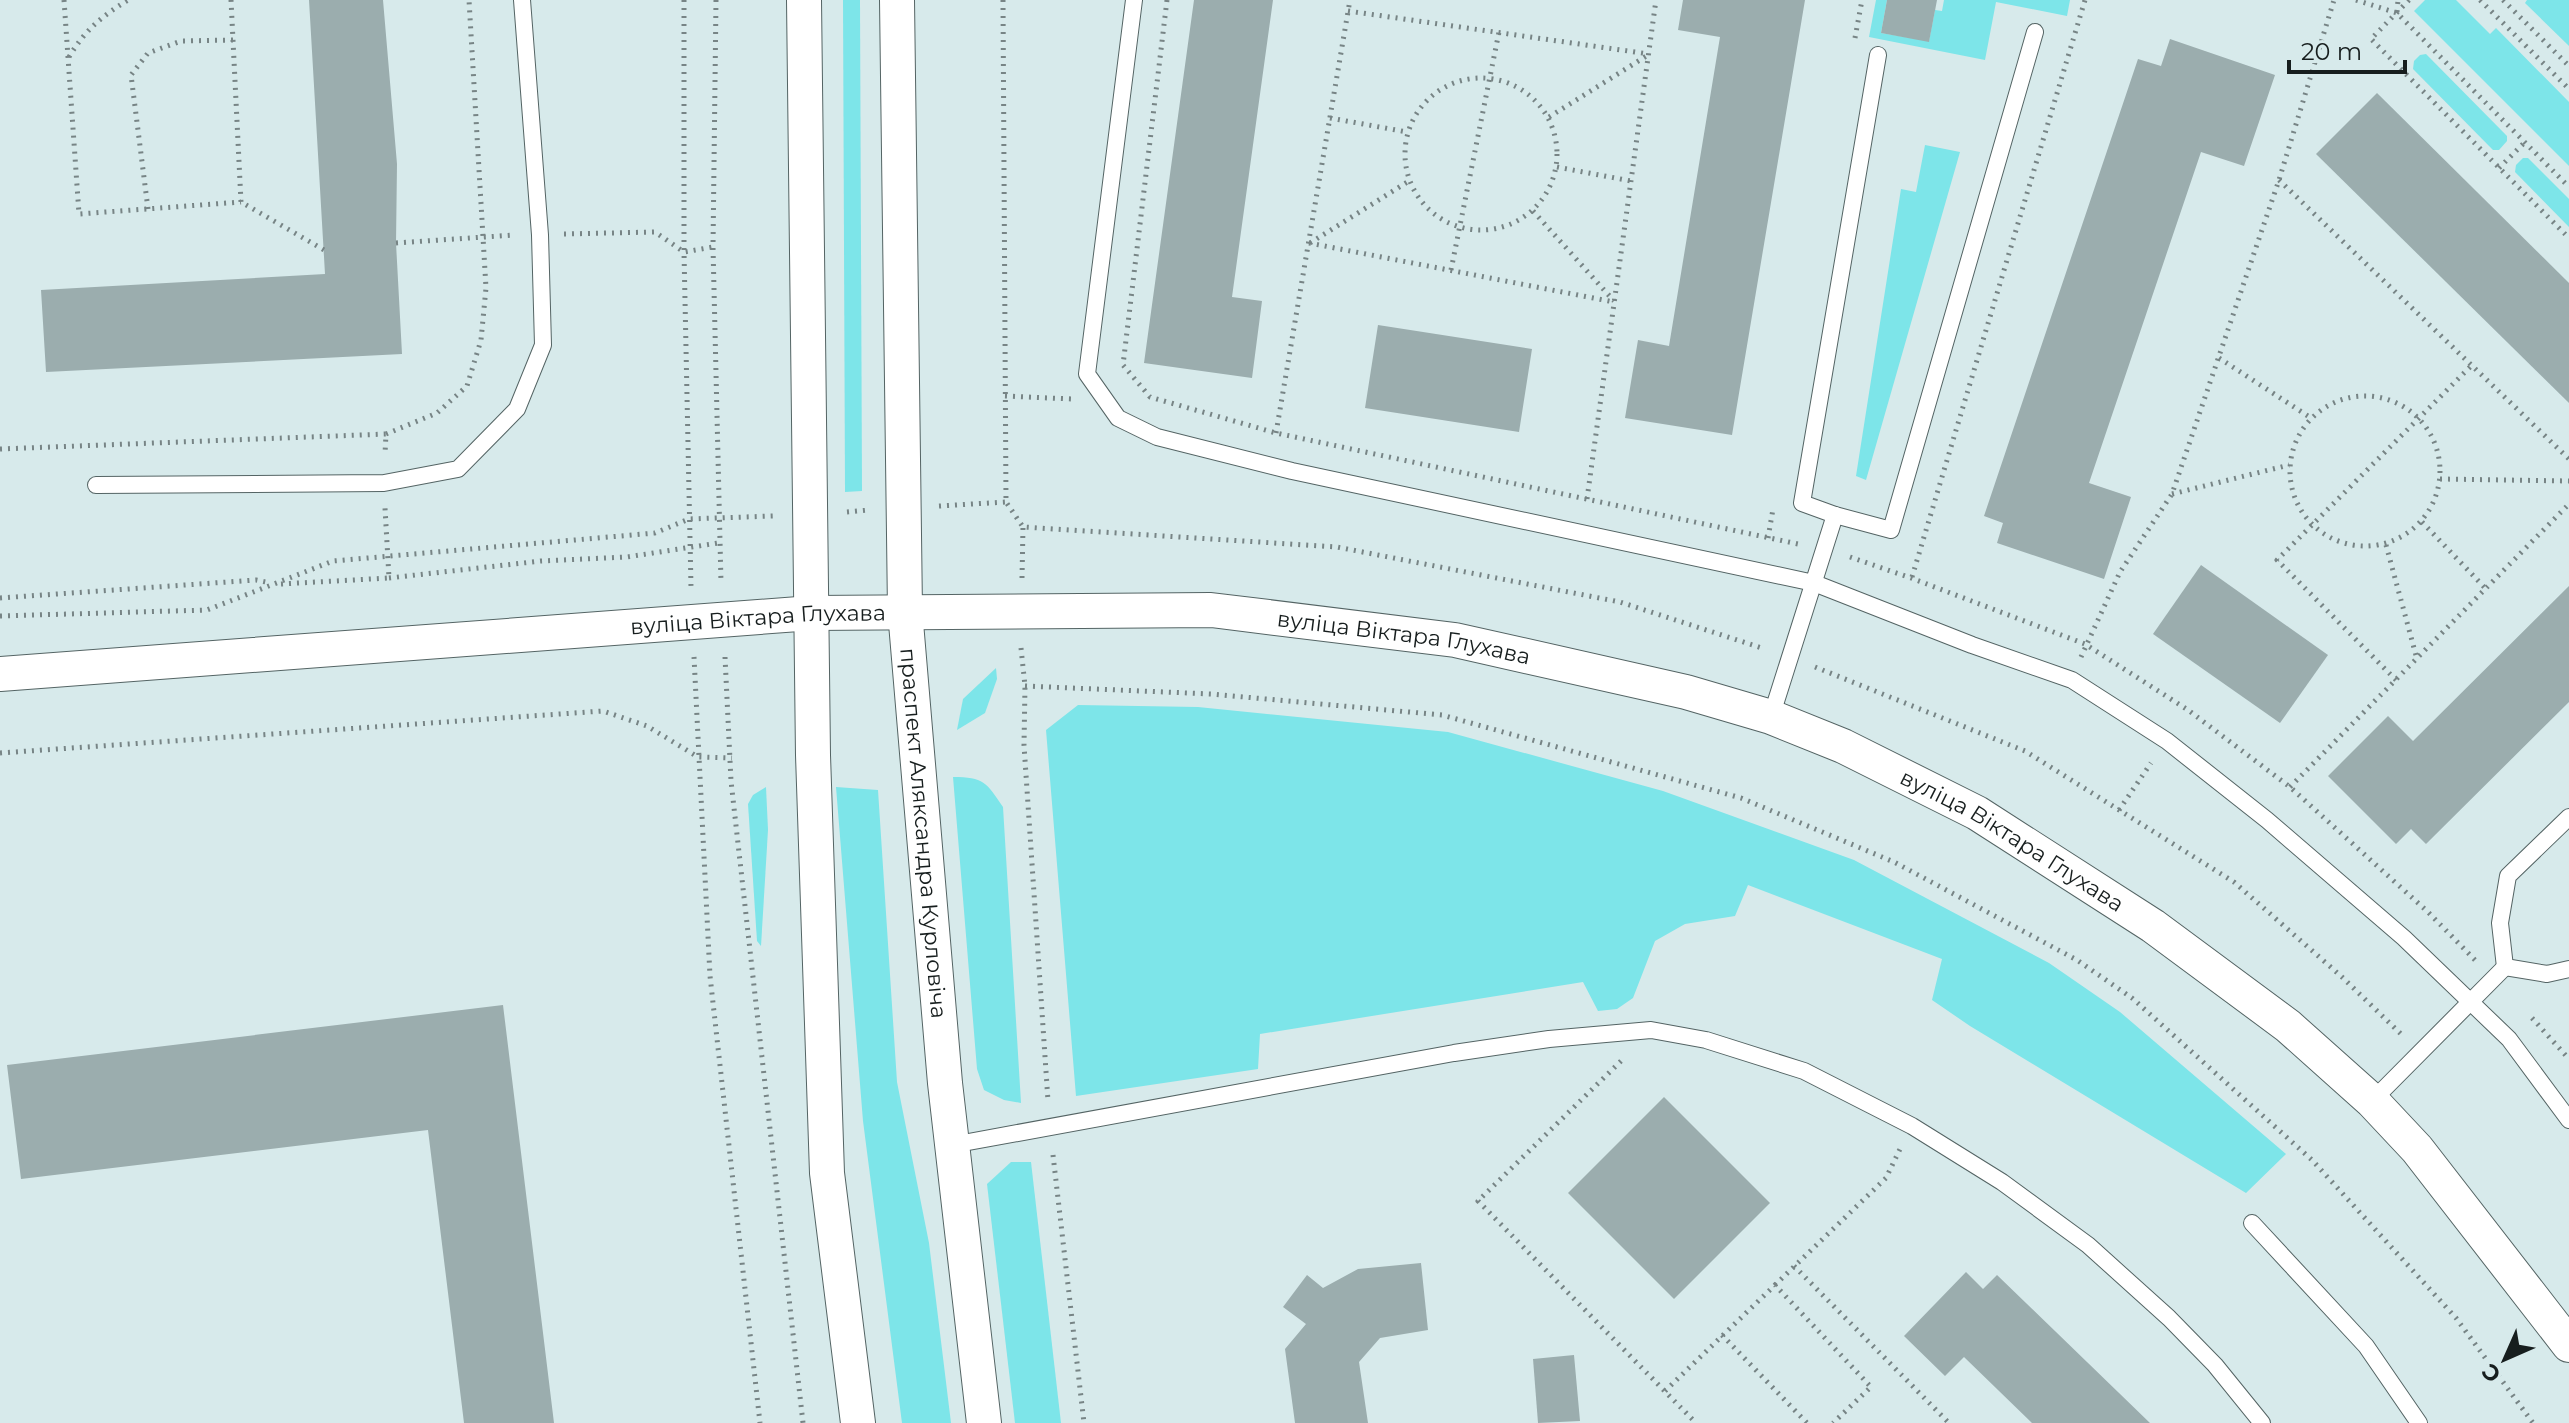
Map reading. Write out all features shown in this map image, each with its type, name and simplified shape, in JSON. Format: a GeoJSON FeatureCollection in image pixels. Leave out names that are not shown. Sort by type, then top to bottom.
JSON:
{"type":"FeatureCollection","features":[{"type":"Feature","properties":{"kind":"street"},"geometry":{"type":"LineString","coordinates":[[804,0],[814,771],[827,1173],[858,1423]]}},
{"type":"Feature","properties":{"kind":"street","name":"праспект Аляксандра Курловіча"},"geometry":{"type":"LineString","coordinates":[[897,0],[905,611],[945,1083],[984,1423]]}},
{"type":"Feature","properties":{"kind":"street","name":"вуліца Віктара Глухава"},"geometry":{"type":"LineString","coordinates":[[0,674],[812,613],[1211,610],[1455,640],[1686,692],[1771,717],[1843,746],[1977,813],[2153,926],[2288,1026],[2372,1101],[2417,1149],[2569,1345]]}},
{"type":"Feature","properties":{"kind":"lane"},"geometry":{"type":"LineString","coordinates":[[96,485],[384,483],[458,469],[517,409],[543,345],[540,235],[522,0]]}},
{"type":"Feature","properties":{"kind":"lane"},"geometry":{"type":"LineString","coordinates":[[1134,0],[1087,374],[1118,418],[1157,437],[1292,471],[1814,583],[1972,645],[2072,680],[2167,741],[2267,820],[2432,963],[2509,1039],[2569,1120]]}},
{"type":"Feature","properties":{"kind":"lane"},"geometry":{"type":"LineString","coordinates":[[1878,55],[1802,503],[1891,530],[2035,32]]}},
{"type":"Feature","properties":{"kind":"lane"},"geometry":{"type":"LineString","coordinates":[[1771,717],[1835,515]]}},
{"type":"Feature","properties":{"kind":"lane"},"geometry":{"type":"LineString","coordinates":[[2505,967],[2500,923],[2508,876],[2569,817]]}},
{"type":"Feature","properties":{"kind":"lane"},"geometry":{"type":"LineString","coordinates":[[2372,1101],[2505,967]]}},
{"type":"Feature","properties":{"kind":"lane"},"geometry":{"type":"LineString","coordinates":[[2505,967],[2547,974],[2569,969]]}},
{"type":"Feature","properties":{"kind":"lane"},"geometry":{"type":"LineString","coordinates":[[952,1145],[1454,1053],[1549,1039],[1651,1030],[1706,1040],[1804,1071],[1912,1126],[2002,1182],[2088,1245],[2169,1318],[2215,1365],[2262,1423]]}},
{"type":"Feature","properties":{"kind":"lane"},"geometry":{"type":"LineString","coordinates":[[2252,1223],[2366,1346],[2419,1423]]}},
{"type":"Feature","properties":{"kind":"path"},"geometry":{"type":"LineString","coordinates":[[64,0],[79,214],[241,202],[324,250]]}},
{"type":"Feature","properties":{"kind":"path"},"geometry":{"type":"LineString","coordinates":[[68,59],[83,34],[101,16],[128,0]]}},
{"type":"Feature","properties":{"kind":"path"},"geometry":{"type":"LineString","coordinates":[[231,0],[241,202]]}},
{"type":"Feature","properties":{"kind":"path"},"geometry":{"type":"LineString","coordinates":[[386,434],[437,413],[467,386],[481,340],[486,288],[469,0]]}},
{"type":"Feature","properties":{"kind":"path"},"geometry":{"type":"LineString","coordinates":[[684,0],[684,252],[689,519]]}},
{"type":"Feature","properties":{"kind":"path"},"geometry":{"type":"LineString","coordinates":[[716,0],[713,247],[719,517]]}},
{"type":"Feature","properties":{"kind":"path"},"geometry":{"type":"LineString","coordinates":[[1003,0],[1006,502],[1023,527],[1022,583]]}},
{"type":"Feature","properties":{"kind":"path"},"geometry":{"type":"LineString","coordinates":[[1167,0],[1123,365],[1150,397],[1276,433],[1587,499],[1656,0]]}},
{"type":"Feature","properties":{"kind":"path"},"geometry":{"type":"LineString","coordinates":[[1276,433],[1350,0]]}},
{"type":"Feature","properties":{"kind":"path"},"geometry":{"type":"LineString","coordinates":[[1911,578],[2085,0]]}},
{"type":"Feature","properties":{"kind":"path"},"geometry":{"type":"LineString","coordinates":[[2334,0],[2279,180],[2172,494],[2120,572],[2085,644],[2188,710],[2290,787],[2428,912],[2483,969]]}},
{"type":"Feature","properties":{"kind":"path"},"geometry":{"type":"LineString","coordinates":[[2356,0],[2397,13],[2569,187]]}},
{"type":"Feature","properties":{"kind":"path"},"geometry":{"type":"LineString","coordinates":[[2397,13],[2398,0]]}},
{"type":"Feature","properties":{"kind":"path"},"geometry":{"type":"LineString","coordinates":[[2409,0],[2371,39],[2569,238]]}},
{"type":"Feature","properties":{"kind":"path"},"geometry":{"type":"LineString","coordinates":[[2480,0],[2569,89]]}},
{"type":"Feature","properties":{"kind":"path"},"geometry":{"type":"LineString","coordinates":[[2503,0],[2569,66]]}},
{"type":"Feature","properties":{"kind":"path"},"geometry":{"type":"LineString","coordinates":[[1348,11],[1649,54]]}},
{"type":"Feature","properties":{"kind":"path"},"geometry":{"type":"LineString","coordinates":[[1451,270],[1499,32]]}},
{"type":"Feature","properties":{"kind":"path"},"geometry":{"type":"LineString","coordinates":[[148,209],[131,75],[148,53],[181,41],[233,40]]}},
{"type":"Feature","properties":{"kind":"path"},"geometry":{"type":"LineString","coordinates":[[1549,117],[1649,54]]}},
{"type":"Feature","properties":{"kind":"path"},"geometry":{"type":"LineString","coordinates":[[1490,77],[1511,83],[1533,96],[1549,117],[1557,142],[1557,167],[1549,191],[1533,211],[1512,224],[1488,230],[1460,227],[1440,219],[1422,203],[1409,181],[1404,157],[1407,132],[1418,108],[1437,90],[1460,79],[1490,77]]}},
{"type":"Feature","properties":{"kind":"path"},"geometry":{"type":"LineString","coordinates":[[1330,118],[1407,132]]}},
{"type":"Feature","properties":{"kind":"path"},"geometry":{"type":"LineString","coordinates":[[2499,168],[2525,142]]}},
{"type":"Feature","properties":{"kind":"path"},"geometry":{"type":"LineString","coordinates":[[1557,167],[1631,181]]}},
{"type":"Feature","properties":{"kind":"path"},"geometry":{"type":"LineString","coordinates":[[2279,180],[2569,459]]}},
{"type":"Feature","properties":{"kind":"path"},"geometry":{"type":"LineString","coordinates":[[1309,243],[1409,181]]}},
{"type":"Feature","properties":{"kind":"path"},"geometry":{"type":"LineString","coordinates":[[1533,211],[1614,302]]}},
{"type":"Feature","properties":{"kind":"path"},"geometry":{"type":"LineString","coordinates":[[396,243],[481,236],[655,232],[684,252],[713,247]]}},
{"type":"Feature","properties":{"kind":"path"},"geometry":{"type":"LineString","coordinates":[[1309,243],[1614,302]]}},
{"type":"Feature","properties":{"kind":"path"},"geometry":{"type":"LineString","coordinates":[[2219,358],[2311,418]]}},
{"type":"Feature","properties":{"kind":"path"},"geometry":{"type":"LineString","coordinates":[[2396,680],[2277,560],[2472,365]]}},
{"type":"Feature","properties":{"kind":"path"},"geometry":{"type":"LineString","coordinates":[[2365,396],[2404,406],[2420,420],[2433,437],[2439,457],[2440,479],[2431,509],[2422,522],[2406,536],[2386,545],[2359,547],[2334,541],[2312,526],[2298,508],[2291,487],[2289,465],[2296,440],[2311,418],[2345,398],[2365,396]]}},
{"type":"Feature","properties":{"kind":"path"},"geometry":{"type":"LineString","coordinates":[[0,449],[17,448]]}},
{"type":"Feature","properties":{"kind":"path"},"geometry":{"type":"LineString","coordinates":[[2172,494],[2289,465]]}},
{"type":"Feature","properties":{"kind":"path"},"geometry":{"type":"LineString","coordinates":[[2440,479],[2569,481]]}},
{"type":"Feature","properties":{"kind":"path"},"geometry":{"type":"LineString","coordinates":[[0,616],[207,610],[333,561],[655,533],[689,519],[1006,502]]}},
{"type":"Feature","properties":{"kind":"path"},"geometry":{"type":"LineString","coordinates":[[2290,787],[2569,504]]}},
{"type":"Feature","properties":{"kind":"path"},"geometry":{"type":"LineString","coordinates":[[2422,522],[2486,589]]}},
{"type":"Feature","properties":{"kind":"path"},"geometry":{"type":"LineString","coordinates":[[1023,527],[1337,547],[1620,602],[1772,651]]}},
{"type":"Feature","properties":{"kind":"path"},"geometry":{"type":"LineString","coordinates":[[389,578],[541,561],[627,557],[718,543]]}},
{"type":"Feature","properties":{"kind":"path"},"geometry":{"type":"LineString","coordinates":[[2386,545],[2417,659]]}},
{"type":"Feature","properties":{"kind":"path"},"geometry":{"type":"LineString","coordinates":[[0,598],[256,580],[274,584]]}},
{"type":"Feature","properties":{"kind":"path"},"geometry":{"type":"LineString","coordinates":[[1021,647],[1025,686],[1024,745],[1050,1128],[1084,1423]]}},
{"type":"Feature","properties":{"kind":"path"},"geometry":{"type":"LineString","coordinates":[[1803,662],[2025,751],[2183,850],[2234,882],[2342,977],[2406,1040]]}},
{"type":"Feature","properties":{"kind":"path"},"geometry":{"type":"LineString","coordinates":[[1025,686],[1211,694],[1442,715],[1741,798],[1894,862],[2077,960],[2132,998],[2312,1160],[2456,1318],[2533,1423]]}},
{"type":"Feature","properties":{"kind":"path"},"geometry":{"type":"LineString","coordinates":[[0,753],[603,711],[647,726],[698,757],[732,758],[732,797],[803,1423]]}},
{"type":"Feature","properties":{"kind":"path"},"geometry":{"type":"LineString","coordinates":[[698,757],[710,976],[760,1423]]}},
{"type":"Feature","properties":{"kind":"path"},"geometry":{"type":"LineString","coordinates":[[2526,1012],[2569,1059]]}},
{"type":"Feature","properties":{"kind":"path"},"geometry":{"type":"LineString","coordinates":[[1626,1056],[1478,1201],[1696,1423]]}},
{"type":"Feature","properties":{"kind":"path"},"geometry":{"type":"LineString","coordinates":[[1665,1391],[1886,1178],[1912,1126]]}},
{"type":"Feature","properties":{"kind":"path"},"geometry":{"type":"LineString","coordinates":[[1889,1142],[1914,1156]]}},
{"type":"Feature","properties":{"kind":"path"},"geometry":{"type":"LineString","coordinates":[[1794,1266],[1949,1423]]}},
{"type":"Feature","properties":{"kind":"path"},"geometry":{"type":"LineString","coordinates":[[1775,1285],[1871,1387],[1833,1423]]}},
{"type":"Feature","properties":{"kind":"path"},"geometry":{"type":"LineString","coordinates":[[1722,1335],[1807,1423]]}},
{"type":"Feature","properties":{"kind":"shaded area"},"geometry":{"type":"Polygon","coordinates":[[[843,0],[860,0],[862,491],[845,492],[843,0]]]}},
{"type":"Feature","properties":{"kind":"shaded area"},"geometry":{"type":"Polygon","coordinates":[[[1876,0],[1887,0],[1881,33],[1929,41],[1935,10],[1942,11],[1944,0],[2070,0],[2067,16],[1996,2],[1985,60],[1869,37],[1876,0]]]}},
{"type":"Feature","properties":{"kind":"shaded area"},"geometry":{"type":"Polygon","coordinates":[[[2425,0],[2456,0],[2490,34],[2496,28],[2569,102],[2569,166],[2414,11],[2425,0]]]}},
{"type":"Feature","properties":{"kind":"shaded area"},"geometry":{"type":"Polygon","coordinates":[[[2527,0],[2569,0],[2569,46],[2525,3],[2527,0]]]}},
{"type":"Feature","properties":{"kind":"shaded area"},"geometry":{"type":"Polygon","coordinates":[[[2426,54],[2507,136],[2507,141],[2499,150],[2493,150],[2413,69],[2414,61],[2426,54]]]}},
{"type":"Feature","properties":{"kind":"shaded area"},"geometry":{"type":"Polygon","coordinates":[[[1925,145],[1960,152],[1866,480],[1856,476],[1901,189],[1916,192],[1925,145]]]}},
{"type":"Feature","properties":{"kind":"shaded area"},"geometry":{"type":"Polygon","coordinates":[[[2523,158],[2528,158],[2569,199],[2569,227],[2515,172],[2516,165],[2523,158]]]}},
{"type":"Feature","properties":{"kind":"shaded area"},"geometry":{"type":"Polygon","coordinates":[[[996,668],[997,679],[985,713],[957,730],[963,699],[996,668]]]}},
{"type":"Feature","properties":{"kind":"shaded area"},"geometry":{"type":"Polygon","coordinates":[[[1078,705],[1198,707],[1448,732],[1663,791],[1854,860],[2049,963],[2120,1012],[2286,1154],[2246,1193],[1932,1000],[1942,959],[1748,885],[1735,916],[1685,924],[1655,941],[1633,998],[1617,1009],[1598,1011],[1583,982],[1260,1034],[1258,1069],[1076,1096],[1046,730],[1078,705]]]}},
{"type":"Feature","properties":{"kind":"shaded area"},"geometry":{"type":"Polygon","coordinates":[[[953,777],[972,778],[983,783],[1003,807],[1021,1103],[1004,1100],[984,1090],[977,1069],[953,777]]]}},
{"type":"Feature","properties":{"kind":"shaded area"},"geometry":{"type":"Polygon","coordinates":[[[766,787],[768,830],[761,946],[757,941],[748,804],[753,795],[766,787]]]}},
{"type":"Feature","properties":{"kind":"shaded area"},"geometry":{"type":"Polygon","coordinates":[[[836,787],[878,790],[897,1082],[929,1243],[951,1423],[902,1423],[863,1121],[836,787]]]}},
{"type":"Feature","properties":{"kind":"shaded area"},"geometry":{"type":"Polygon","coordinates":[[[1011,1162],[1031,1162],[1061,1423],[1015,1423],[987,1184],[1011,1162]]]}},
{"type":"Feature","properties":{"kind":"building"},"geometry":{"type":"Polygon","coordinates":[[[309,0],[383,0],[397,164],[396,243],[402,354],[46,372],[41,290],[325,274],[309,0]]]}},
{"type":"Feature","properties":{"kind":"building"},"geometry":{"type":"Polygon","coordinates":[[[1194,0],[1273,0],[1232,297],[1262,301],[1252,378],[1144,363],[1194,0]]]}},
{"type":"Feature","properties":{"kind":"building"},"geometry":{"type":"Polygon","coordinates":[[[1683,0],[1805,0],[1732,435],[1625,418],[1638,340],[1669,346],[1720,37],[1678,30],[1683,0]]]}},
{"type":"Feature","properties":{"kind":"building"},"geometry":{"type":"Polygon","coordinates":[[[1887,0],[1937,0],[1929,42],[1881,33],[1887,0]]]}},
{"type":"Feature","properties":{"kind":"building"},"geometry":{"type":"Polygon","coordinates":[[[2170,39],[2275,75],[2244,166],[2201,152],[2089,483],[2131,497],[2104,579],[1997,543],[2003,523],[1984,516],[2138,59],[2161,66],[2170,39]]]}},
{"type":"Feature","properties":{"kind":"building"},"geometry":{"type":"Polygon","coordinates":[[[2377,93],[2569,283],[2569,403],[2316,154],[2377,93]]]}},
{"type":"Feature","properties":{"kind":"building"},"geometry":{"type":"Polygon","coordinates":[[[1378,325],[1532,349],[1519,432],[1365,408],[1378,325]]]}},
{"type":"Feature","properties":{"kind":"building"},"geometry":{"type":"Polygon","coordinates":[[[2201,565],[2328,655],[2280,723],[2153,634],[2201,565]]]}},
{"type":"Feature","properties":{"kind":"building"},"geometry":{"type":"Polygon","coordinates":[[[2569,586],[2569,702],[2426,844],[2411,829],[2396,844],[2328,776],[2388,716],[2413,741],[2569,586]]]}},
{"type":"Feature","properties":{"kind":"building"},"geometry":{"type":"Polygon","coordinates":[[[503,1005],[554,1423],[464,1423],[428,1130],[21,1179],[7,1065],[503,1005]]]}},
{"type":"Feature","properties":{"kind":"building"},"geometry":{"type":"Polygon","coordinates":[[[1664,1097],[1770,1203],[1674,1299],[1568,1193],[1664,1097]]]}},
{"type":"Feature","properties":{"kind":"building"},"geometry":{"type":"Polygon","coordinates":[[[1421,1263],[1428,1330],[1380,1338],[1359,1362],[1368,1423],[1295,1423],[1285,1349],[1306,1324],[1283,1307],[1307,1275],[1323,1288],[1358,1269],[1421,1263]]]}},
{"type":"Feature","properties":{"kind":"building"},"geometry":{"type":"Polygon","coordinates":[[[1966,1272],[1983,1289],[1997,1275],[2150,1423],[2032,1423],[1964,1357],[1945,1376],[1904,1336],[1966,1272]]]}},
{"type":"Feature","properties":{"kind":"building"},"geometry":{"type":"Polygon","coordinates":[[[1574,1355],[1580,1421],[1538,1423],[1533,1359],[1574,1355]]]}}]}
